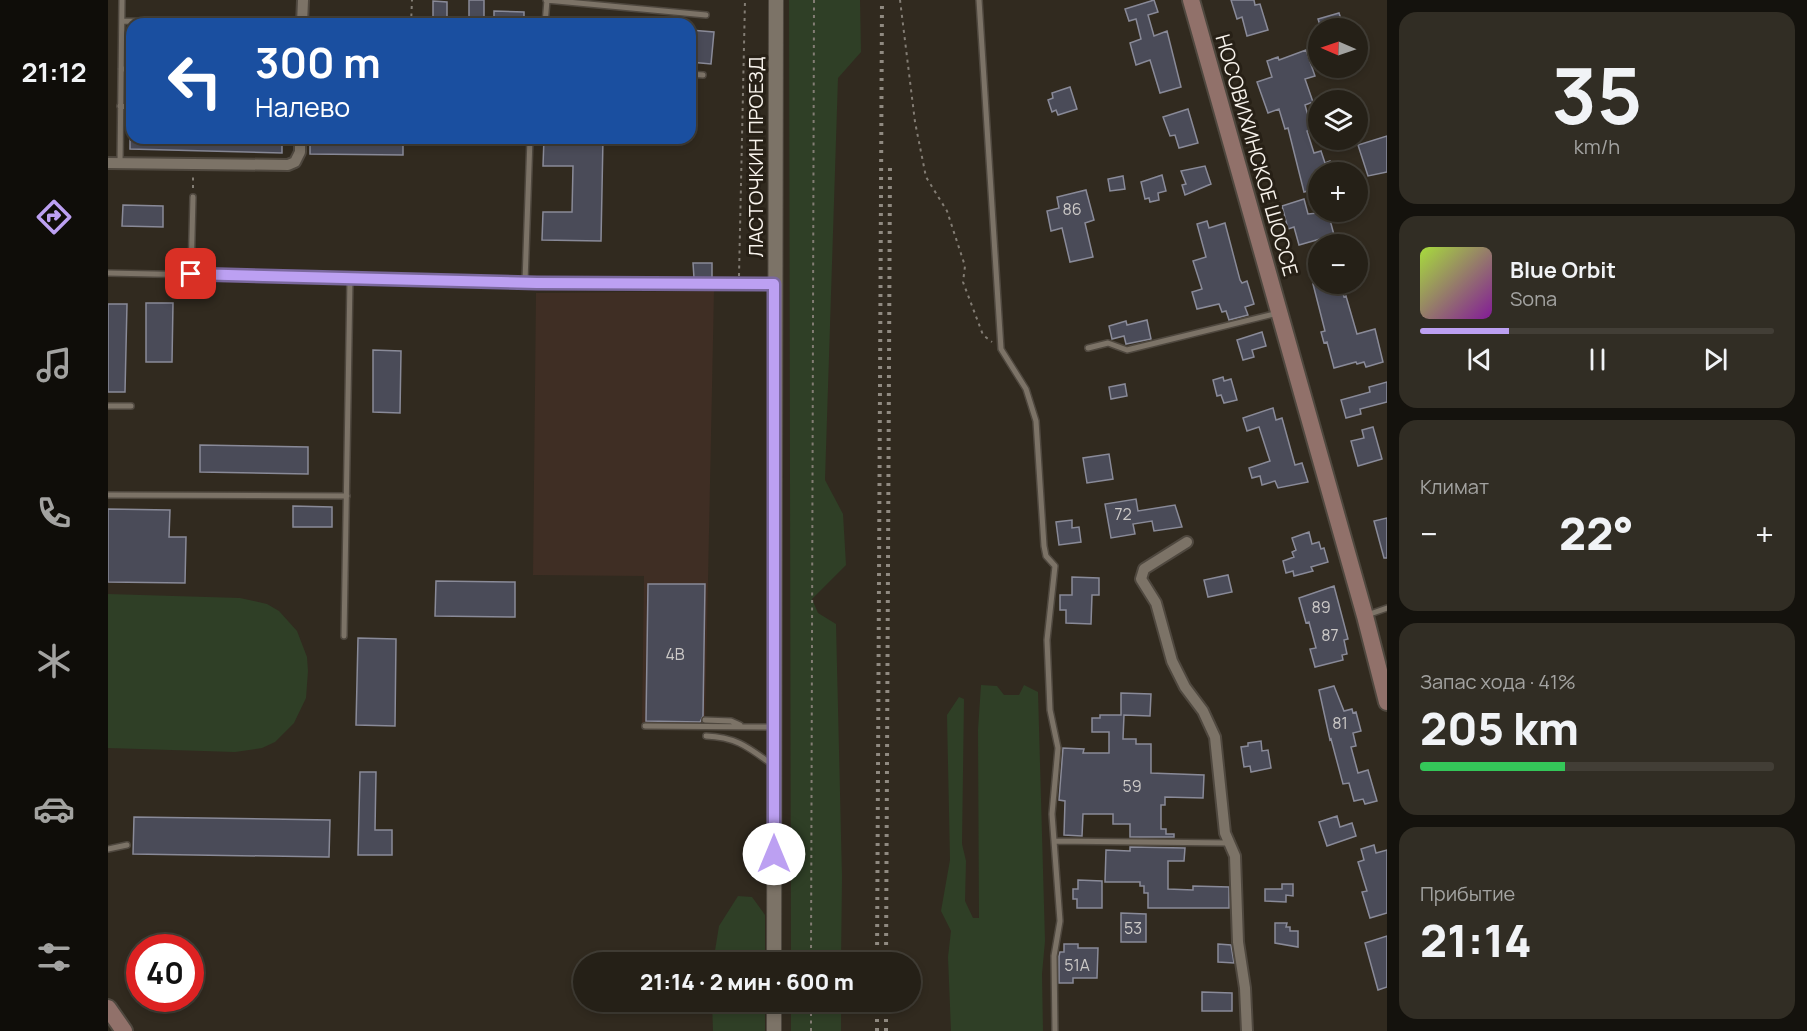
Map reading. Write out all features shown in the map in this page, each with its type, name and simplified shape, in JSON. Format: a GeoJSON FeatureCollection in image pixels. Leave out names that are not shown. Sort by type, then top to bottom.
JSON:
{"type":"FeatureCollection","features":[{"type":"Feature","properties":{"kind":"main road","name":"НОСОВИХИНСКОЕ ШОССЕ"},"geometry":{"type":"LineString","coordinates":[[1191,0],[1365,616],[1387,702]]}},
{"type":"Feature","properties":{"kind":"main road"},"geometry":{"type":"LineString","coordinates":[[108,1008],[124,1031]]}},
{"type":"Feature","properties":{"kind":"street"},"geometry":{"type":"LineString","coordinates":[[302,18],[303,0]]}},
{"type":"Feature","properties":{"kind":"street","name":"ЛАСТОЧКИН ПРОЕЗД"},"geometry":{"type":"LineString","coordinates":[[774,952],[776,0]]}},
{"type":"Feature","properties":{"kind":"street"},"geometry":{"type":"LineString","coordinates":[[114,163],[288,165],[295,162],[300,152],[300,144]]}},
{"type":"Feature","properties":{"kind":"street"},"geometry":{"type":"LineString","coordinates":[[1187,542],[1144,569],[1141,579],[1156,603],[1172,661],[1185,687],[1203,711],[1215,737],[1225,833],[1235,856],[1238,942],[1245,988],[1247,1031]]}},
{"type":"Feature","properties":{"kind":"street"},"geometry":{"type":"LineString","coordinates":[[774,1012],[774,1031]]}},
{"type":"Feature","properties":{"kind":"lane"},"geometry":{"type":"LineString","coordinates":[[114,163],[120,106],[122,0]]}},
{"type":"Feature","properties":{"kind":"lane"},"geometry":{"type":"LineString","coordinates":[[546,18],[547,0],[706,15]]}},
{"type":"Feature","properties":{"kind":"lane"},"geometry":{"type":"LineString","coordinates":[[979,0],[1001,349],[1019,376],[1031,402],[1040,451],[1044,546],[1046,556],[1055,566],[1047,640],[1050,710],[1058,748],[1053,794],[1060,921],[1054,956],[1055,1031]]}},
{"type":"Feature","properties":{"kind":"lane"},"geometry":{"type":"LineString","coordinates":[[122,21],[126,21]]}},
{"type":"Feature","properties":{"kind":"lane"},"geometry":{"type":"LineString","coordinates":[[121,69],[126,69]]}},
{"type":"Feature","properties":{"kind":"lane"},"geometry":{"type":"LineString","coordinates":[[696,74],[703,75]]}},
{"type":"Feature","properties":{"kind":"lane"},"geometry":{"type":"LineString","coordinates":[[120,106],[126,106]]}},
{"type":"Feature","properties":{"kind":"lane"},"geometry":{"type":"LineString","coordinates":[[525,282],[530,144]]}},
{"type":"Feature","properties":{"kind":"lane"},"geometry":{"type":"LineString","coordinates":[[191,274],[193,197]]}},
{"type":"Feature","properties":{"kind":"lane"},"geometry":{"type":"LineString","coordinates":[[108,273],[525,282],[774,284]]}},
{"type":"Feature","properties":{"kind":"lane"},"geometry":{"type":"LineString","coordinates":[[344,636],[350,279]]}},
{"type":"Feature","properties":{"kind":"lane"},"geometry":{"type":"LineString","coordinates":[[1088,348],[1108,343],[1127,350],[1280,313]]}},
{"type":"Feature","properties":{"kind":"lane"},"geometry":{"type":"LineString","coordinates":[[108,406],[131,406]]}},
{"type":"Feature","properties":{"kind":"lane"},"geometry":{"type":"LineString","coordinates":[[108,495],[347,496]]}},
{"type":"Feature","properties":{"kind":"lane"},"geometry":{"type":"LineString","coordinates":[[1365,616],[1387,608]]}},
{"type":"Feature","properties":{"kind":"lane"},"geometry":{"type":"LineString","coordinates":[[705,720],[730,722],[744,727]]}},
{"type":"Feature","properties":{"kind":"lane"},"geometry":{"type":"LineString","coordinates":[[645,726],[774,728]]}},
{"type":"Feature","properties":{"kind":"lane"},"geometry":{"type":"LineString","coordinates":[[706,736],[724,736],[741,742],[774,766]]}},
{"type":"Feature","properties":{"kind":"lane"},"geometry":{"type":"LineString","coordinates":[[1054,841],[1229,843]]}},
{"type":"Feature","properties":{"kind":"lane"},"geometry":{"type":"LineString","coordinates":[[108,849],[128,845]]}},
{"type":"Feature","properties":{"kind":"path"},"geometry":{"type":"LineString","coordinates":[[411,18],[412,0]]}},
{"type":"Feature","properties":{"kind":"path"},"geometry":{"type":"LineString","coordinates":[[738,284],[745,0]]}},
{"type":"Feature","properties":{"kind":"path"},"geometry":{"type":"LineString","coordinates":[[811,952],[814,0]]}},
{"type":"Feature","properties":{"kind":"path"},"geometry":{"type":"LineString","coordinates":[[900,0],[915,122],[926,177],[947,211],[965,266],[963,282],[982,335],[1001,349]]}},
{"type":"Feature","properties":{"kind":"path"},"geometry":{"type":"LineString","coordinates":[[193,164],[193,197]]}},
{"type":"Feature","properties":{"kind":"path"},"geometry":{"type":"LineString","coordinates":[[811,1012],[811,1031]]}},
{"type":"Feature","properties":{"kind":"shaded area"},"geometry":{"type":"Polygon","coordinates":[[[714,291],[705,725],[642,723],[644,576],[533,575],[536,293],[714,291]]]}},
{"type":"Feature","properties":{"kind":"green space"},"geometry":{"type":"Polygon","coordinates":[[[789,0],[860,0],[861,52],[838,78],[825,480],[843,514],[846,565],[812,599],[818,613],[836,624],[842,877],[841,952],[791,952],[789,0]]]}},
{"type":"Feature","properties":{"kind":"green space"},"geometry":{"type":"Polygon","coordinates":[[[108,594],[240,598],[267,604],[279,611],[297,631],[307,657],[306,698],[294,723],[275,742],[262,748],[235,752],[108,748],[108,594]]]}},
{"type":"Feature","properties":{"kind":"green space"},"geometry":{"type":"Polygon","coordinates":[[[981,685],[997,686],[1004,695],[1019,695],[1024,685],[1038,692],[1045,941],[1042,974],[1043,1031],[951,1031],[948,957],[951,931],[941,911],[950,860],[947,715],[959,697],[964,699],[962,844],[966,861],[965,901],[973,918],[979,918],[978,730],[981,685]]]}},
{"type":"Feature","properties":{"kind":"green space"},"geometry":{"type":"Polygon","coordinates":[[[738,896],[752,897],[765,915],[765,952],[715,952],[719,926],[738,896]]]}},
{"type":"Feature","properties":{"kind":"green space"},"geometry":{"type":"Polygon","coordinates":[[[712,1012],[765,1012],[765,1031],[713,1031],[712,1012]]]}},
{"type":"Feature","properties":{"kind":"green space"},"geometry":{"type":"Polygon","coordinates":[[[791,1012],[841,1012],[841,1031],[791,1031],[791,1012]]]}},
{"type":"Feature","properties":{"kind":"building"},"geometry":{"type":"Polygon","coordinates":[[[469,0],[484,0],[484,18],[469,18],[469,0]]]}},
{"type":"Feature","properties":{"kind":"building"},"geometry":{"type":"Polygon","coordinates":[[[1154,0],[1158,12],[1148,15],[1154,36],[1167,31],[1181,87],[1160,93],[1150,60],[1136,65],[1130,43],[1141,39],[1136,19],[1129,21],[1125,9],[1154,0]]]}},
{"type":"Feature","properties":{"kind":"building"},"geometry":{"type":"Polygon","coordinates":[[[1231,0],[1254,0],[1255,5],[1260,4],[1268,30],[1247,36],[1242,17],[1237,19],[1231,0]]]}},
{"type":"Feature","properties":{"kind":"building"},"geometry":{"type":"Polygon","coordinates":[[[433,1],[447,2],[447,18],[433,18],[433,1]]]}},
{"type":"Feature","properties":{"kind":"building"},"geometry":{"type":"Polygon","coordinates":[[[494,11],[524,12],[524,18],[494,18],[494,11]]]}},
{"type":"Feature","properties":{"kind":"building"},"geometry":{"type":"Polygon","coordinates":[[[1339,13],[1341,18],[1322,18],[1339,13]]]}},
{"type":"Feature","properties":{"kind":"building"},"geometry":{"type":"Polygon","coordinates":[[[696,30],[714,32],[711,64],[696,63],[696,30]]]}},
{"type":"Feature","properties":{"kind":"building"},"geometry":{"type":"Polygon","coordinates":[[[1306,50],[1308,56],[1308,78],[1305,79],[1309,90],[1308,104],[1305,105],[1308,116],[1308,150],[1313,150],[1314,153],[1321,151],[1325,162],[1308,162],[1308,191],[1304,192],[1288,128],[1285,129],[1279,109],[1268,113],[1257,82],[1272,77],[1267,61],[1278,57],[1279,60],[1306,50]]]}},
{"type":"Feature","properties":{"kind":"building"},"geometry":{"type":"Polygon","coordinates":[[[1070,87],[1077,109],[1058,115],[1056,110],[1052,112],[1048,100],[1053,98],[1052,93],[1070,87]]]}},
{"type":"Feature","properties":{"kind":"building"},"geometry":{"type":"Polygon","coordinates":[[[1188,109],[1198,143],[1179,148],[1175,135],[1170,136],[1163,117],[1188,109]]]}},
{"type":"Feature","properties":{"kind":"building"},"geometry":{"type":"Polygon","coordinates":[[[1387,136],[1387,172],[1368,176],[1368,162],[1363,162],[1360,150],[1368,150],[1368,142],[1387,136]]]}},
{"type":"Feature","properties":{"kind":"building"},"geometry":{"type":"Polygon","coordinates":[[[130,144],[282,144],[282,153],[130,149],[130,144]]]}},
{"type":"Feature","properties":{"kind":"building"},"geometry":{"type":"Polygon","coordinates":[[[310,144],[403,144],[403,155],[310,154],[310,144]]]}},
{"type":"Feature","properties":{"kind":"building"},"geometry":{"type":"Polygon","coordinates":[[[544,144],[603,144],[601,241],[542,240],[543,212],[572,212],[573,166],[543,166],[544,144]]]}},
{"type":"Feature","properties":{"kind":"building"},"geometry":{"type":"Polygon","coordinates":[[[1205,166],[1211,184],[1185,195],[1182,185],[1186,184],[1181,171],[1205,166]]]}},
{"type":"Feature","properties":{"kind":"building"},"geometry":{"type":"Polygon","coordinates":[[[1162,175],[1166,191],[1158,193],[1159,200],[1150,202],[1149,198],[1145,199],[1141,182],[1162,175]]]}},
{"type":"Feature","properties":{"kind":"building"},"geometry":{"type":"Polygon","coordinates":[[[1123,176],[1125,189],[1110,191],[1108,179],[1123,176]]]}},
{"type":"Feature","properties":{"kind":"building"},"geometry":{"type":"Polygon","coordinates":[[[1086,190],[1094,220],[1085,223],[1093,257],[1070,262],[1062,228],[1051,231],[1047,211],[1059,208],[1057,197],[1086,190]]]}},
{"type":"Feature","properties":{"kind":"building"},"geometry":{"type":"Polygon","coordinates":[[[1304,199],[1308,222],[1331,222],[1334,234],[1308,234],[1308,242],[1299,245],[1294,227],[1288,229],[1282,206],[1304,199]]]}},
{"type":"Feature","properties":{"kind":"building"},"geometry":{"type":"Polygon","coordinates":[[[123,205],[163,206],[163,227],[122,226],[123,205]]]}},
{"type":"Feature","properties":{"kind":"building"},"geometry":{"type":"Polygon","coordinates":[[[1207,221],[1209,228],[1225,223],[1240,280],[1242,283],[1247,281],[1254,304],[1245,307],[1248,315],[1229,320],[1226,311],[1222,312],[1219,304],[1197,309],[1192,292],[1202,289],[1193,261],[1206,257],[1197,224],[1207,221]]]}},
{"type":"Feature","properties":{"kind":"building"},"geometry":{"type":"Polygon","coordinates":[[[693,263],[712,263],[712,279],[694,278],[693,263]]]}},
{"type":"Feature","properties":{"kind":"building"},"geometry":{"type":"Polygon","coordinates":[[[1316,294],[1343,294],[1344,297],[1346,296],[1357,334],[1375,329],[1383,362],[1366,367],[1364,362],[1357,364],[1356,362],[1334,368],[1327,342],[1324,343],[1321,332],[1325,331],[1316,294]]]}},
{"type":"Feature","properties":{"kind":"building"},"geometry":{"type":"Polygon","coordinates":[[[146,303],[173,303],[172,362],[146,362],[146,303]]]}},
{"type":"Feature","properties":{"kind":"building"},"geometry":{"type":"Polygon","coordinates":[[[108,304],[127,304],[125,392],[108,392],[108,304]]]}},
{"type":"Feature","properties":{"kind":"building"},"geometry":{"type":"Polygon","coordinates":[[[1147,320],[1151,339],[1126,344],[1124,336],[1112,339],[1109,326],[1126,321],[1127,325],[1147,320]]]}},
{"type":"Feature","properties":{"kind":"building"},"geometry":{"type":"Polygon","coordinates":[[[1262,332],[1266,346],[1252,350],[1254,357],[1243,360],[1237,340],[1262,332]]]}},
{"type":"Feature","properties":{"kind":"building"},"geometry":{"type":"Polygon","coordinates":[[[373,350],[401,351],[400,413],[373,412],[373,350]]]}},
{"type":"Feature","properties":{"kind":"building"},"geometry":{"type":"Polygon","coordinates":[[[1223,377],[1224,381],[1231,379],[1237,400],[1224,403],[1221,395],[1217,396],[1213,380],[1223,377]]]}},
{"type":"Feature","properties":{"kind":"building"},"geometry":{"type":"Polygon","coordinates":[[[1387,382],[1387,402],[1360,409],[1361,414],[1346,418],[1341,400],[1370,392],[1369,387],[1387,382]]]}},
{"type":"Feature","properties":{"kind":"building"},"geometry":{"type":"Polygon","coordinates":[[[1125,384],[1127,396],[1111,399],[1109,387],[1125,384]]]}},
{"type":"Feature","properties":{"kind":"building"},"geometry":{"type":"Polygon","coordinates":[[[1273,408],[1276,420],[1282,418],[1295,465],[1302,463],[1308,482],[1278,488],[1275,481],[1262,485],[1260,476],[1252,478],[1249,468],[1270,461],[1259,427],[1247,431],[1243,418],[1273,408]]]}},
{"type":"Feature","properties":{"kind":"building"},"geometry":{"type":"Polygon","coordinates":[[[1373,427],[1382,459],[1358,466],[1351,441],[1364,438],[1362,430],[1373,427]]]}},
{"type":"Feature","properties":{"kind":"building"},"geometry":{"type":"Polygon","coordinates":[[[200,445],[308,447],[308,474],[200,472],[200,445]]]}},
{"type":"Feature","properties":{"kind":"building"},"geometry":{"type":"Polygon","coordinates":[[[1109,454],[1113,479],[1087,483],[1083,458],[1109,454]]]}},
{"type":"Feature","properties":{"kind":"building"},"geometry":{"type":"Polygon","coordinates":[[[1136,499],[1138,511],[1175,505],[1182,527],[1154,531],[1152,521],[1133,524],[1135,534],[1111,538],[1105,504],[1136,499]]]}},
{"type":"Feature","properties":{"kind":"building"},"geometry":{"type":"Polygon","coordinates":[[[293,506],[332,507],[332,527],[293,527],[293,506]]]}},
{"type":"Feature","properties":{"kind":"building"},"geometry":{"type":"Polygon","coordinates":[[[108,509],[170,510],[169,537],[186,537],[185,583],[108,582],[108,509]]]}},
{"type":"Feature","properties":{"kind":"building"},"geometry":{"type":"Polygon","coordinates":[[[1387,518],[1387,558],[1384,558],[1374,521],[1387,518]]]}},
{"type":"Feature","properties":{"kind":"building"},"geometry":{"type":"Polygon","coordinates":[[[1072,520],[1072,528],[1079,527],[1081,542],[1059,545],[1056,522],[1072,520]]]}},
{"type":"Feature","properties":{"kind":"building"},"geometry":{"type":"Polygon","coordinates":[[[1309,532],[1312,544],[1319,542],[1321,549],[1324,548],[1328,562],[1311,567],[1313,571],[1294,576],[1293,571],[1286,573],[1283,561],[1294,557],[1292,552],[1296,550],[1292,538],[1309,532]]]}},
{"type":"Feature","properties":{"kind":"building"},"geometry":{"type":"Polygon","coordinates":[[[1228,575],[1232,592],[1208,597],[1204,580],[1228,575]]]}},
{"type":"Feature","properties":{"kind":"building"},"geometry":{"type":"Polygon","coordinates":[[[1072,577],[1099,578],[1099,595],[1092,595],[1091,624],[1066,623],[1066,610],[1060,610],[1060,595],[1072,595],[1072,577]]]}},
{"type":"Feature","properties":{"kind":"building"},"geometry":{"type":"Polygon","coordinates":[[[436,581],[515,582],[515,617],[435,616],[436,581]]]}},
{"type":"Feature","properties":{"kind":"building"},"geometry":{"type":"Polygon","coordinates":[[[648,584],[705,584],[703,716],[700,722],[646,721],[648,584]]]}},
{"type":"Feature","properties":{"kind":"building"},"geometry":{"type":"Polygon","coordinates":[[[1334,586],[1348,639],[1344,640],[1347,654],[1342,655],[1343,660],[1315,667],[1310,649],[1316,648],[1299,598],[1334,586]]]}},
{"type":"Feature","properties":{"kind":"building"},"geometry":{"type":"Polygon","coordinates":[[[358,638],[396,639],[395,726],[356,725],[358,638]]]}},
{"type":"Feature","properties":{"kind":"building"},"geometry":{"type":"Polygon","coordinates":[[[1334,686],[1344,711],[1352,709],[1353,713],[1356,712],[1361,731],[1353,733],[1356,746],[1351,747],[1358,773],[1368,770],[1377,801],[1365,804],[1363,799],[1354,801],[1349,783],[1343,784],[1319,690],[1334,686]]]}},
{"type":"Feature","properties":{"kind":"building"},"geometry":{"type":"Polygon","coordinates":[[[1121,693],[1151,694],[1150,716],[1124,715],[1123,739],[1136,739],[1136,744],[1151,744],[1151,773],[1204,775],[1203,798],[1165,797],[1165,805],[1161,805],[1161,829],[1166,829],[1166,834],[1174,834],[1174,837],[1130,837],[1130,824],[1113,824],[1113,814],[1083,814],[1082,836],[1064,835],[1065,801],[1059,800],[1063,748],[1084,749],[1083,753],[1109,753],[1109,732],[1092,732],[1092,718],[1100,718],[1100,715],[1121,715],[1121,693]]]}},
{"type":"Feature","properties":{"kind":"building"},"geometry":{"type":"Polygon","coordinates":[[[1261,741],[1262,751],[1268,750],[1271,768],[1251,772],[1250,766],[1244,767],[1241,747],[1248,746],[1248,743],[1261,741]]]}},
{"type":"Feature","properties":{"kind":"building"},"geometry":{"type":"Polygon","coordinates":[[[360,772],[376,772],[375,830],[392,830],[392,855],[358,855],[360,772]]]}},
{"type":"Feature","properties":{"kind":"building"},"geometry":{"type":"Polygon","coordinates":[[[1337,816],[1340,827],[1352,823],[1356,836],[1327,846],[1319,822],[1337,816]]]}},
{"type":"Feature","properties":{"kind":"building"},"geometry":{"type":"Polygon","coordinates":[[[134,817],[330,820],[329,857],[133,854],[134,817]]]}},
{"type":"Feature","properties":{"kind":"building"},"geometry":{"type":"Polygon","coordinates":[[[1374,845],[1376,853],[1387,850],[1387,913],[1370,918],[1362,892],[1367,891],[1358,862],[1364,860],[1361,849],[1374,845]]]}},
{"type":"Feature","properties":{"kind":"building"},"geometry":{"type":"Polygon","coordinates":[[[1130,847],[1185,848],[1184,861],[1168,861],[1168,889],[1193,890],[1193,886],[1229,887],[1229,908],[1148,908],[1148,893],[1144,893],[1144,886],[1140,886],[1140,882],[1105,882],[1106,850],[1130,851],[1130,847]]]}},
{"type":"Feature","properties":{"kind":"building"},"geometry":{"type":"Polygon","coordinates":[[[1078,880],[1102,881],[1102,908],[1077,908],[1077,899],[1073,899],[1073,889],[1078,889],[1078,880]]]}},
{"type":"Feature","properties":{"kind":"building"},"geometry":{"type":"Polygon","coordinates":[[[1282,884],[1293,884],[1293,896],[1286,895],[1286,902],[1265,901],[1265,889],[1282,889],[1282,884]]]}},
{"type":"Feature","properties":{"kind":"building"},"geometry":{"type":"Polygon","coordinates":[[[1121,913],[1146,914],[1146,942],[1121,942],[1121,913]]]}},
{"type":"Feature","properties":{"kind":"building"},"geometry":{"type":"Polygon","coordinates":[[[1275,923],[1287,923],[1286,927],[1290,927],[1290,931],[1298,931],[1298,947],[1275,943],[1275,923]]]}},
{"type":"Feature","properties":{"kind":"building"},"geometry":{"type":"Polygon","coordinates":[[[1387,936],[1387,987],[1378,990],[1365,943],[1387,936]]]}},
{"type":"Feature","properties":{"kind":"building"},"geometry":{"type":"Polygon","coordinates":[[[1064,944],[1078,944],[1078,948],[1098,948],[1097,978],[1073,978],[1073,983],[1059,983],[1059,956],[1060,952],[1064,952],[1064,944]]]}},
{"type":"Feature","properties":{"kind":"building"},"geometry":{"type":"Polygon","coordinates":[[[1218,944],[1231,945],[1234,963],[1218,962],[1218,944]]]}},
{"type":"Feature","properties":{"kind":"building"},"geometry":{"type":"Polygon","coordinates":[[[1202,992],[1232,993],[1232,1011],[1202,1011],[1202,992]]]}},
{"type":"Feature","properties":{"kind":"railway"},"geometry":{"type":"LineString","coordinates":[[877,952],[882,0]]}},
{"type":"Feature","properties":{"kind":"railway"},"geometry":{"type":"LineString","coordinates":[[886,952],[890,165]]}},
{"type":"Feature","properties":{"kind":"railway"},"geometry":{"type":"LineString","coordinates":[[877,1012],[877,1031]]}},
{"type":"Feature","properties":{"kind":"railway"},"geometry":{"type":"LineString","coordinates":[[886,1012],[886,1031]]}},
{"type":"Feature","properties":{"kind":"route"},"geometry":{"type":"LineString","coordinates":[[191,274],[537,283],[774,284],[774,854]]}}]}
